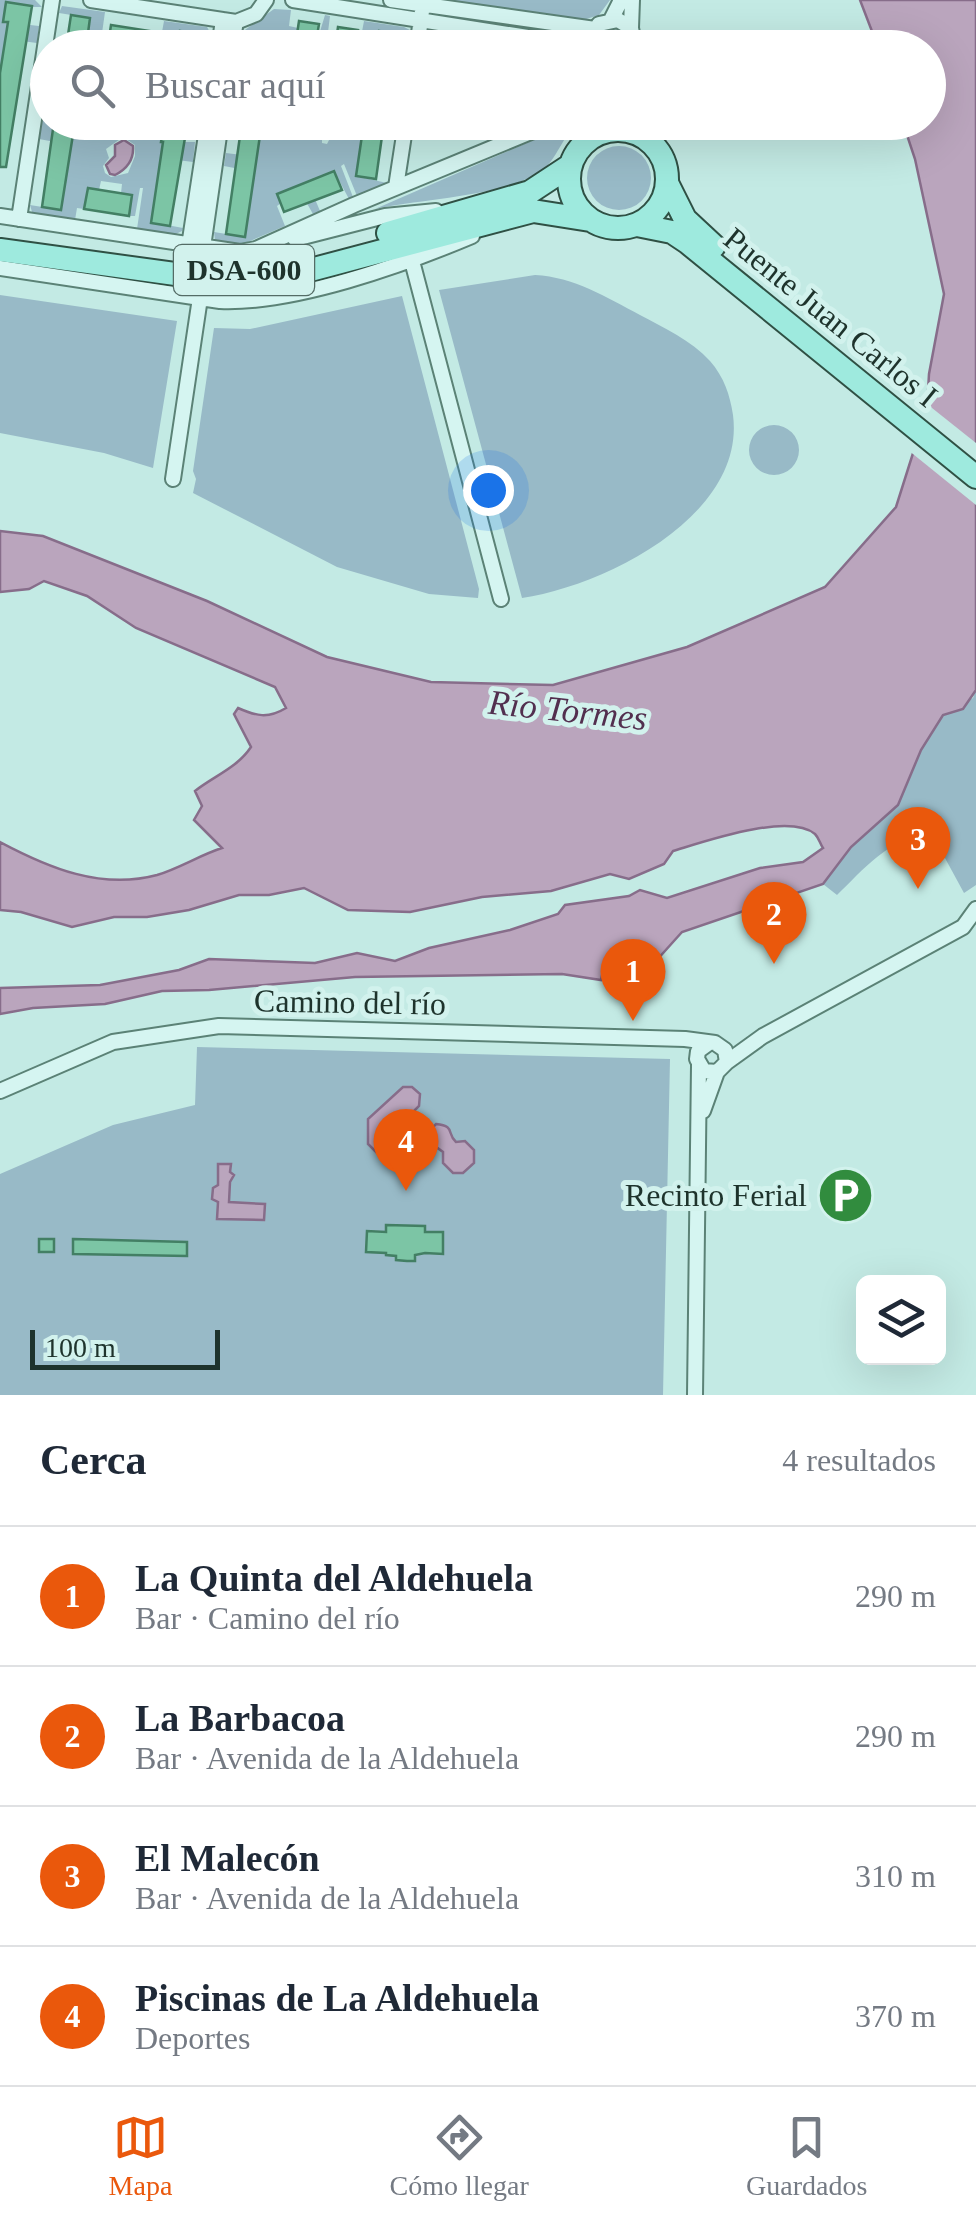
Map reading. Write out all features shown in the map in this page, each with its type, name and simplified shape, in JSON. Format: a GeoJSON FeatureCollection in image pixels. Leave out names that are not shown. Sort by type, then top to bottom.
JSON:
{"type":"FeatureCollection","features":[{"type":"Feature","properties":{"kind":"main road","name":"DSA-600"},"geometry":{"type":"LineString","coordinates":[[0,236],[246,270],[530,192],[571,166],[577,151],[588,140]]}},
{"type":"Feature","properties":{"kind":"main road","name":"DSA-600"},"geometry":{"type":"LineString","coordinates":[[654,140],[667,169],[668,185]]}},
{"type":"Feature","properties":{"kind":"main road"},"geometry":{"type":"LineString","coordinates":[[571,166],[570,190],[581,212],[590,220]]}},
{"type":"Feature","properties":{"kind":"main road"},"geometry":{"type":"LineString","coordinates":[[637,225],[652,216],[663,202],[668,185]]}},
{"type":"Feature","properties":{"kind":"main road","name":"Puente Juan Carlos I"},"geometry":{"type":"LineString","coordinates":[[668,185],[696,232],[976,477]]}},
{"type":"Feature","properties":{"kind":"main road","name":"DSA-600"},"geometry":{"type":"LineString","coordinates":[[0,250],[248,284],[533,211],[590,220],[605,227],[637,225]]}},
{"type":"Feature","properties":{"kind":"main road","name":"Puente Juan Carlos I"},"geometry":{"type":"LineString","coordinates":[[637,225],[672,232],[687,242],[976,460]]}},
{"type":"Feature","properties":{"kind":"street"},"geometry":{"type":"LineString","coordinates":[[47,30],[52,0]]}},
{"type":"Feature","properties":{"kind":"street"},"geometry":{"type":"LineString","coordinates":[[91,0],[229,21],[256,14],[266,0]]}},
{"type":"Feature","properties":{"kind":"street"},"geometry":{"type":"LineString","coordinates":[[292,0],[423,8],[595,29],[611,20],[620,0]]}},
{"type":"Feature","properties":{"kind":"street"},"geometry":{"type":"LineString","coordinates":[[391,0],[518,30]]}},
{"type":"Feature","properties":{"kind":"street"},"geometry":{"type":"LineString","coordinates":[[631,28],[632,0]]}},
{"type":"Feature","properties":{"kind":"street"},"geometry":{"type":"LineString","coordinates":[[611,20],[631,28]]}},
{"type":"Feature","properties":{"kind":"street"},"geometry":{"type":"LineString","coordinates":[[226,30],[229,21]]}},
{"type":"Feature","properties":{"kind":"street"},"geometry":{"type":"LineString","coordinates":[[229,21],[230,30]]}},
{"type":"Feature","properties":{"kind":"street"},"geometry":{"type":"LineString","coordinates":[[19,219],[31,140]]}},
{"type":"Feature","properties":{"kind":"street"},"geometry":{"type":"LineString","coordinates":[[196,246],[206,140]]}},
{"type":"Feature","properties":{"kind":"street"},"geometry":{"type":"LineString","coordinates":[[196,246],[217,140]]}},
{"type":"Feature","properties":{"kind":"street"},"geometry":{"type":"LineString","coordinates":[[396,188],[403,140]]}},
{"type":"Feature","properties":{"kind":"street"},"geometry":{"type":"LineString","coordinates":[[256,249],[512,140]]}},
{"type":"Feature","properties":{"kind":"street"},"geometry":{"type":"LineString","coordinates":[[0,216],[240,252],[386,216],[481,206]]}},
{"type":"Feature","properties":{"kind":"street"},"geometry":{"type":"LineString","coordinates":[[0,268],[200,298],[270,299],[412,261],[473,236],[505,217]]}},
{"type":"Feature","properties":{"kind":"street"},"geometry":{"type":"LineString","coordinates":[[412,261],[501,599]]}},
{"type":"Feature","properties":{"kind":"street"},"geometry":{"type":"LineString","coordinates":[[173,479],[200,298]]}},
{"type":"Feature","properties":{"kind":"street"},"geometry":{"type":"LineString","coordinates":[[699,1066],[704,1071],[722,1067],[763,1036],[969,926],[976,910]]}},
{"type":"Feature","properties":{"kind":"street","name":"Camino del río"},"geometry":{"type":"LineString","coordinates":[[0,1091],[100,1046],[218,1026],[680,1039],[715,1044],[763,1036]]}},
{"type":"Feature","properties":{"kind":"street"},"geometry":{"type":"LineString","coordinates":[[695,1395],[698,1052],[715,1044],[727,1055],[710,1088],[700,1126]]}},
{"type":"Feature","properties":{"kind":"shaded area"},"geometry":{"type":"Polygon","coordinates":[[[0,0],[35,0],[42,7],[31,7],[4,22],[39,26],[39,30],[30,30],[30,42],[6,39],[0,73],[0,0]]]}},
{"type":"Feature","properties":{"kind":"shaded area"},"geometry":{"type":"Polygon","coordinates":[[[445,0],[610,0],[599,15],[580,21],[445,0]]]}},
{"type":"Feature","properties":{"kind":"shaded area"},"geometry":{"type":"Polygon","coordinates":[[[62,6],[105,12],[102,30],[88,30],[90,18],[59,13],[62,6]]]}},
{"type":"Feature","properties":{"kind":"shaded area"},"geometry":{"type":"Polygon","coordinates":[[[274,9],[291,10],[289,26],[298,28],[298,30],[245,30],[274,9]]]}},
{"type":"Feature","properties":{"kind":"shaded area"},"geometry":{"type":"Polygon","coordinates":[[[325,15],[330,16],[328,30],[320,30],[325,15]]]}},
{"type":"Feature","properties":{"kind":"shaded area"},"geometry":{"type":"Polygon","coordinates":[[[164,21],[209,30],[162,30],[164,21]]]}},
{"type":"Feature","properties":{"kind":"shaded area"},"geometry":{"type":"Polygon","coordinates":[[[364,21],[410,30],[362,30],[364,21]]]}},
{"type":"Feature","properties":{"kind":"shaded area"},"geometry":{"type":"Polygon","coordinates":[[[44,140],[119,140],[106,149],[109,158],[103,166],[111,177],[128,173],[135,145],[128,140],[195,142],[193,162],[161,158],[151,222],[183,228],[182,231],[174,235],[137,229],[143,188],[135,216],[129,216],[132,195],[121,193],[122,184],[101,181],[99,190],[88,189],[84,209],[77,208],[75,220],[32,212],[30,205],[61,210],[71,145],[44,140]]]}},
{"type":"Feature","properties":{"kind":"shaded area"},"geometry":{"type":"Polygon","coordinates":[[[260,140],[322,140],[327,144],[329,140],[362,140],[356,176],[387,183],[357,196],[344,164],[341,166],[353,197],[349,199],[334,171],[314,179],[312,192],[320,211],[313,214],[297,186],[277,194],[285,226],[243,244],[215,240],[214,232],[245,237],[255,172],[224,166],[226,153],[257,157],[260,140]]]}},
{"type":"Feature","properties":{"kind":"shaded area"},"geometry":{"type":"Polygon","coordinates":[[[534,140],[564,140],[547,166],[525,180],[484,192],[375,209],[534,140]]]}},
{"type":"Feature","properties":{"kind":"shaded area"},"geometry":{"type":"Polygon","coordinates":[[[619,146],[642,155],[651,178],[642,201],[619,210],[596,201],[587,178],[596,155],[619,146]]]}},
{"type":"Feature","properties":{"kind":"shaded area"},"geometry":{"type":"Polygon","coordinates":[[[535,275],[589,289],[686,341],[719,373],[733,415],[731,451],[717,485],[694,514],[663,540],[628,561],[591,579],[522,598],[439,290],[535,275]]]}},
{"type":"Feature","properties":{"kind":"shaded area"},"geometry":{"type":"Polygon","coordinates":[[[0,295],[177,321],[153,468],[104,453],[0,433],[0,295]]]}},
{"type":"Feature","properties":{"kind":"shaded area"},"geometry":{"type":"Polygon","coordinates":[[[402,296],[479,589],[478,598],[429,594],[337,567],[193,493],[214,328],[250,329],[402,296]]]}},
{"type":"Feature","properties":{"kind":"shaded area"},"geometry":{"type":"Polygon","coordinates":[[[774,425],[791,433],[799,450],[791,467],[774,475],[757,467],[749,450],[757,433],[774,425]]]}},
{"type":"Feature","properties":{"kind":"shaded area"},"geometry":{"type":"Polygon","coordinates":[[[976,690],[976,885],[964,893],[933,836],[919,836],[881,854],[837,895],[823,884],[851,847],[898,805],[921,750],[943,715],[973,698],[976,690]]]}},
{"type":"Feature","properties":{"kind":"shaded area"},"geometry":{"type":"Polygon","coordinates":[[[197,1047],[670,1059],[663,1395],[0,1395],[0,1174],[113,1125],[195,1105],[197,1047]]]}},
{"type":"Feature","properties":{"kind":"water","name":"Río Tormes"},"geometry":{"type":"Polygon","coordinates":[[[860,0],[976,0],[976,690],[963,709],[943,715],[921,750],[898,805],[851,847],[823,884],[682,932],[655,962],[605,962],[601,980],[562,974],[355,977],[162,991],[105,1004],[0,1014],[0,988],[100,985],[179,970],[209,959],[315,963],[357,953],[395,961],[429,948],[510,930],[558,914],[565,905],[629,896],[640,890],[667,898],[760,868],[803,862],[823,848],[815,834],[802,828],[766,827],[673,851],[664,864],[629,879],[610,874],[551,891],[482,897],[410,912],[348,910],[304,888],[269,895],[239,895],[189,910],[147,917],[114,917],[72,927],[0,910],[0,842],[56,868],[116,880],[157,875],[222,848],[194,820],[202,806],[195,791],[232,766],[251,747],[234,714],[238,708],[262,715],[286,708],[275,687],[136,628],[87,596],[44,581],[29,589],[0,592],[0,531],[43,536],[207,601],[327,657],[431,682],[553,685],[687,647],[825,587],[896,507],[927,409],[929,374],[944,294],[909,140],[946,140],[946,30],[871,30],[860,0]]]}},
{"type":"Feature","properties":{"kind":"water"},"geometry":{"type":"Polygon","coordinates":[[[124,140],[133,146],[131,160],[119,173],[110,174],[106,165],[115,156],[115,145],[124,140]]]}},
{"type":"Feature","properties":{"kind":"water"},"geometry":{"type":"Polygon","coordinates":[[[403,1087],[412,1087],[420,1094],[419,1106],[403,1122],[402,1143],[392,1153],[377,1153],[368,1144],[368,1119],[403,1087]]]}},
{"type":"Feature","properties":{"kind":"water"},"geometry":{"type":"Polygon","coordinates":[[[436,1124],[446,1126],[456,1142],[465,1141],[474,1150],[474,1163],[463,1173],[453,1173],[443,1163],[443,1152],[428,1141],[428,1132],[436,1124]]]}},
{"type":"Feature","properties":{"kind":"water"},"geometry":{"type":"Polygon","coordinates":[[[218,1164],[231,1164],[230,1172],[234,1175],[229,1202],[265,1204],[264,1220],[217,1219],[218,1202],[212,1199],[213,1188],[218,1185],[218,1164]]]}},
{"type":"Feature","properties":{"kind":"pier"},"geometry":{"type":"Polygon","coordinates":[[[922,400],[976,443],[976,505],[908,450],[922,400]]]}},
{"type":"Feature","properties":{"kind":"building"},"geometry":{"type":"Polygon","coordinates":[[[6,2],[32,6],[6,167],[0,167],[0,73],[8,22],[3,22],[6,2]]]}},
{"type":"Feature","properties":{"kind":"building"},"geometry":{"type":"Polygon","coordinates":[[[71,15],[90,18],[88,30],[69,30],[71,15]]]}},
{"type":"Feature","properties":{"kind":"building"},"geometry":{"type":"Polygon","coordinates":[[[299,21],[319,24],[318,30],[298,30],[299,21]]]}},
{"type":"Feature","properties":{"kind":"building"},"geometry":{"type":"Polygon","coordinates":[[[111,25],[143,30],[110,30],[111,25]]]}},
{"type":"Feature","properties":{"kind":"building"},"geometry":{"type":"Polygon","coordinates":[[[51,140],[72,140],[61,210],[42,207],[51,140]]]}},
{"type":"Feature","properties":{"kind":"building"},"geometry":{"type":"Polygon","coordinates":[[[185,140],[170,226],[151,223],[161,142],[185,140]]]}},
{"type":"Feature","properties":{"kind":"building"},"geometry":{"type":"Polygon","coordinates":[[[239,140],[259,140],[245,237],[226,234],[239,140]]]}},
{"type":"Feature","properties":{"kind":"building"},"geometry":{"type":"Polygon","coordinates":[[[361,140],[381,140],[376,179],[356,176],[361,140]]]}},
{"type":"Feature","properties":{"kind":"building"},"geometry":{"type":"Polygon","coordinates":[[[334,171],[342,190],[284,212],[277,194],[334,171]]]}},
{"type":"Feature","properties":{"kind":"building"},"geometry":{"type":"Polygon","coordinates":[[[88,188],[132,195],[129,216],[84,209],[88,188]]]}},
{"type":"Feature","properties":{"kind":"building"},"geometry":{"type":"Polygon","coordinates":[[[386,1225],[425,1226],[425,1232],[443,1232],[443,1254],[425,1253],[415,1255],[415,1261],[407,1261],[386,1253],[366,1252],[367,1231],[386,1232],[386,1225]]]}},
{"type":"Feature","properties":{"kind":"building"},"geometry":{"type":"Polygon","coordinates":[[[39,1239],[54,1239],[54,1252],[39,1252],[39,1239]]]}},
{"type":"Feature","properties":{"kind":"building"},"geometry":{"type":"Polygon","coordinates":[[[73,1239],[187,1242],[187,1256],[73,1254],[73,1239]]]}},
{"type":"Feature","properties":{"kind":"place","name":"El Malecón"},"geometry":{"type":"Point","coordinates":[918,889]}},
{"type":"Feature","properties":{"kind":"place","name":"La Barbacoa"},"geometry":{"type":"Point","coordinates":[774,964]}},
{"type":"Feature","properties":{"kind":"place","name":"La Quinta del Aldehuela"},"geometry":{"type":"Point","coordinates":[633,1021]}},
{"type":"Feature","properties":{"kind":"place","name":"Piscinas de La Aldehuela"},"geometry":{"type":"Point","coordinates":[406,1191]}},
{"type":"Feature","properties":{"kind":"place","name":"Recinto Ferial"},"geometry":{"type":"Point","coordinates":[846,1195]}}]}
